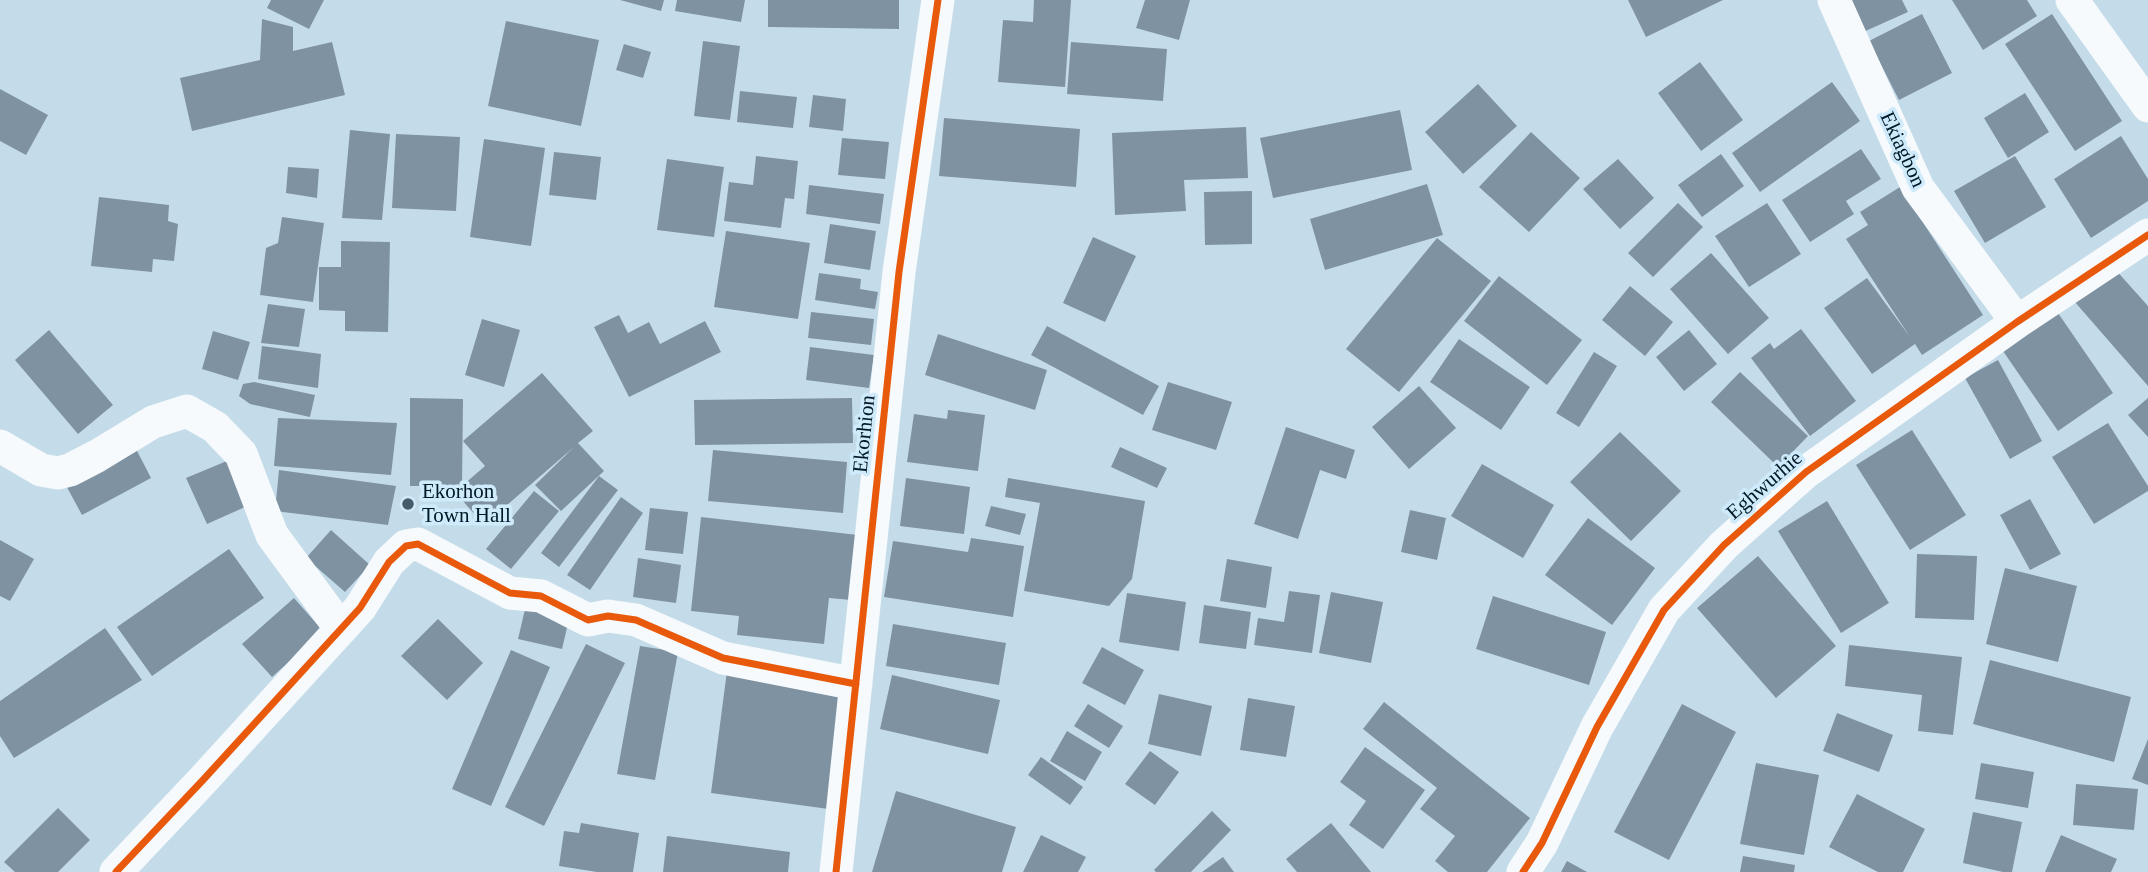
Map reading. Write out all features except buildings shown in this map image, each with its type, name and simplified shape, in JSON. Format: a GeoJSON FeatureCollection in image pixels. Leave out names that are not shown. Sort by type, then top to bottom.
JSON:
{"type":"FeatureCollection","features":[{"type":"Feature","properties":{"kind":"street","name":"Ekorhion"},"geometry":{"type":"LineString","coordinates":[[836,872],[899,272],[938,0]]}},
{"type":"Feature","properties":{"kind":"street","name":"Ekiagbon"},"geometry":{"type":"LineString","coordinates":[[1834,0],[1918,188],[2017,322]]}},
{"type":"Feature","properties":{"kind":"street"},"geometry":{"type":"LineString","coordinates":[[2072,0],[2148,106]]}},
{"type":"Feature","properties":{"kind":"street","name":"Eghwurhie"},"geometry":{"type":"LineString","coordinates":[[1523,872],[1542,843],[1597,727],[1664,610],[1724,545],[1806,472],[2017,322],[2148,235]]}},
{"type":"Feature","properties":{"kind":"street"},"geometry":{"type":"LineString","coordinates":[[0,446],[41,470],[58,473],[97,456],[153,422],[187,411],[215,427],[241,454],[272,535],[341,629]]}},
{"type":"Feature","properties":{"kind":"street"},"geometry":{"type":"LineString","coordinates":[[116,872],[360,608],[389,562],[406,546],[418,544],[510,593],[541,596],[588,620],[608,616],[636,620],[723,658],[856,684]]}},
{"type":"Feature","properties":{"kind":"cycle path"},"geometry":{"type":"LineString","coordinates":[[836,872],[899,272],[938,0]]}},
{"type":"Feature","properties":{"kind":"cycle path"},"geometry":{"type":"LineString","coordinates":[[1523,872],[1542,843],[1597,727],[1664,610],[1724,545],[1806,472],[2017,322],[2148,235]]}},
{"type":"Feature","properties":{"kind":"cycle path"},"geometry":{"type":"LineString","coordinates":[[116,872],[360,608],[389,562],[406,546],[418,544],[510,593],[541,596],[588,620],[608,616],[636,620],[723,658],[856,684]]}},
{"type":"Feature","properties":{"kind":"place","name":"Ekorhon Town Hall"},"geometry":{"type":"Point","coordinates":[408,504]}}]}
